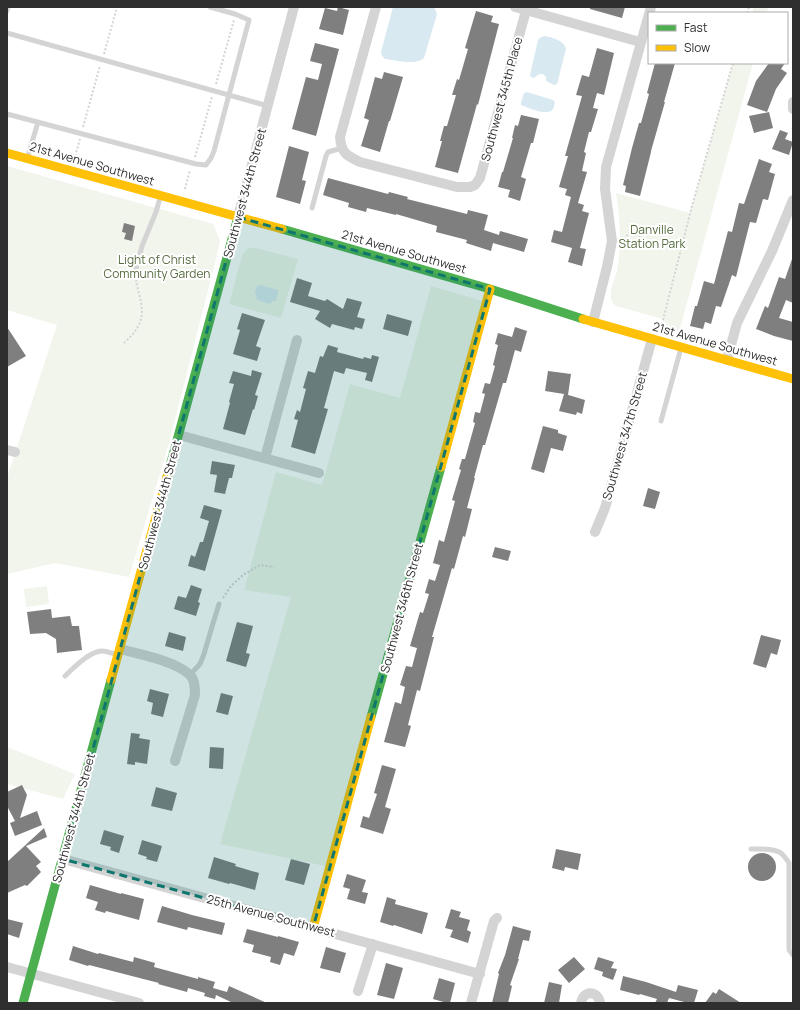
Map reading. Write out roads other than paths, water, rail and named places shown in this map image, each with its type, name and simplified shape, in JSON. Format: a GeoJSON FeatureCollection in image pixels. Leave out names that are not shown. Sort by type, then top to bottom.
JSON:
{"type":"FeatureCollection","features":[{"type":"Feature","properties":{"kind":"street","name":"Southwest 344th Street"},"geometry":{"type":"LineString","coordinates":[[23,1003],[179,435],[294,7]]}},
{"type":"Feature","properties":{"kind":"street"},"geometry":{"type":"LineString","coordinates":[[343,150],[340,137],[376,7]]}},
{"type":"Feature","properties":{"kind":"street"},"geometry":{"type":"LineString","coordinates":[[515,7],[527,9],[640,42]]}},
{"type":"Feature","properties":{"kind":"street","name":"Southwest 345th Place"},"geometry":{"type":"LineString","coordinates":[[343,150],[350,158],[360,162],[450,186],[460,188],[475,185],[480,178],[527,9]]}},
{"type":"Feature","properties":{"kind":"street"},"geometry":{"type":"LineString","coordinates":[[593,322],[607,268],[612,241],[605,189],[606,167],[648,17]]}},
{"type":"Feature","properties":{"kind":"street"},"geometry":{"type":"LineString","coordinates":[[793,102],[793,109]]}},
{"type":"Feature","properties":{"kind":"street","name":"21st Avenue Southwest"},"geometry":{"type":"LineString","coordinates":[[7,153],[490,289],[593,322],[793,379]]}},
{"type":"Feature","properties":{"kind":"street"},"geometry":{"type":"LineString","coordinates":[[727,360],[737,323],[772,251],[793,200]]}},
{"type":"Feature","properties":{"kind":"street","name":"Southwest 346th Street"},"geometry":{"type":"LineString","coordinates":[[313,928],[490,289]]}},
{"type":"Feature","properties":{"kind":"street"},"geometry":{"type":"LineString","coordinates":[[265,458],[297,340]]}},
{"type":"Feature","properties":{"kind":"street","name":"Southwest 347th Street"},"geometry":{"type":"LineString","coordinates":[[595,532],[605,508],[655,340]]}},
{"type":"Feature","properties":{"kind":"street"},"geometry":{"type":"LineString","coordinates":[[179,435],[319,473]]}},
{"type":"Feature","properties":{"kind":"street"},"geometry":{"type":"LineString","coordinates":[[119,652],[166,661],[180,667],[192,677],[195,685],[195,695],[176,761]]}},
{"type":"Feature","properties":{"kind":"street","name":"25th Avenue Southwest"},"geometry":{"type":"LineString","coordinates":[[63,859],[480,974]]}},
{"type":"Feature","properties":{"kind":"street"},"geometry":{"type":"LineString","coordinates":[[471,1003],[494,921],[497,918]]}},
{"type":"Feature","properties":{"kind":"street"},"geometry":{"type":"LineString","coordinates":[[358,991],[373,944]]}},
{"type":"Feature","properties":{"kind":"street"},"geometry":{"type":"LineString","coordinates":[[7,967],[31,973],[108,999],[139,1003]]}},
{"type":"Feature","properties":{"kind":"street"},"geometry":{"type":"LineString","coordinates":[[581,1003],[581,1000],[585,995],[591,993],[599,998],[600,1003]]}},
{"type":"Feature","properties":{"kind":"lane"},"geometry":{"type":"LineString","coordinates":[[7,114],[82,133],[192,164],[204,165],[211,158],[248,20],[235,14],[210,7]]}},
{"type":"Feature","properties":{"kind":"lane"},"geometry":{"type":"LineString","coordinates":[[7,33],[268,106]]}},
{"type":"Feature","properties":{"kind":"lane"},"geometry":{"type":"LineString","coordinates":[[27,159],[38,122]]}},
{"type":"Feature","properties":{"kind":"lane"},"geometry":{"type":"LineString","coordinates":[[312,208],[328,152],[343,150]]}},
{"type":"Feature","properties":{"kind":"lane"},"geometry":{"type":"LineString","coordinates":[[134,272],[142,246],[156,212],[160,196]]}},
{"type":"Feature","properties":{"kind":"lane"},"geometry":{"type":"LineString","coordinates":[[661,421],[681,348]]}},
{"type":"Feature","properties":{"kind":"lane"},"geometry":{"type":"LineString","coordinates":[[192,677],[204,654],[219,604]]}},
{"type":"Feature","properties":{"kind":"lane"},"geometry":{"type":"LineString","coordinates":[[65,676],[83,660],[94,653],[102,651],[119,652]]}},
{"type":"Feature","properties":{"kind":"lane"},"geometry":{"type":"LineString","coordinates":[[751,849],[766,849],[780,852],[789,862],[789,950],[793,955]]}},
{"type":"Feature","properties":{"kind":"park label","name":"Danville Station Park"},"geometry":{"type":"Point","coordinates":[652,237]}},
{"type":"Feature","properties":{"kind":"park label","name":"Light of Christ Community Garden"},"geometry":{"type":"Point","coordinates":[157,267]}}]}
